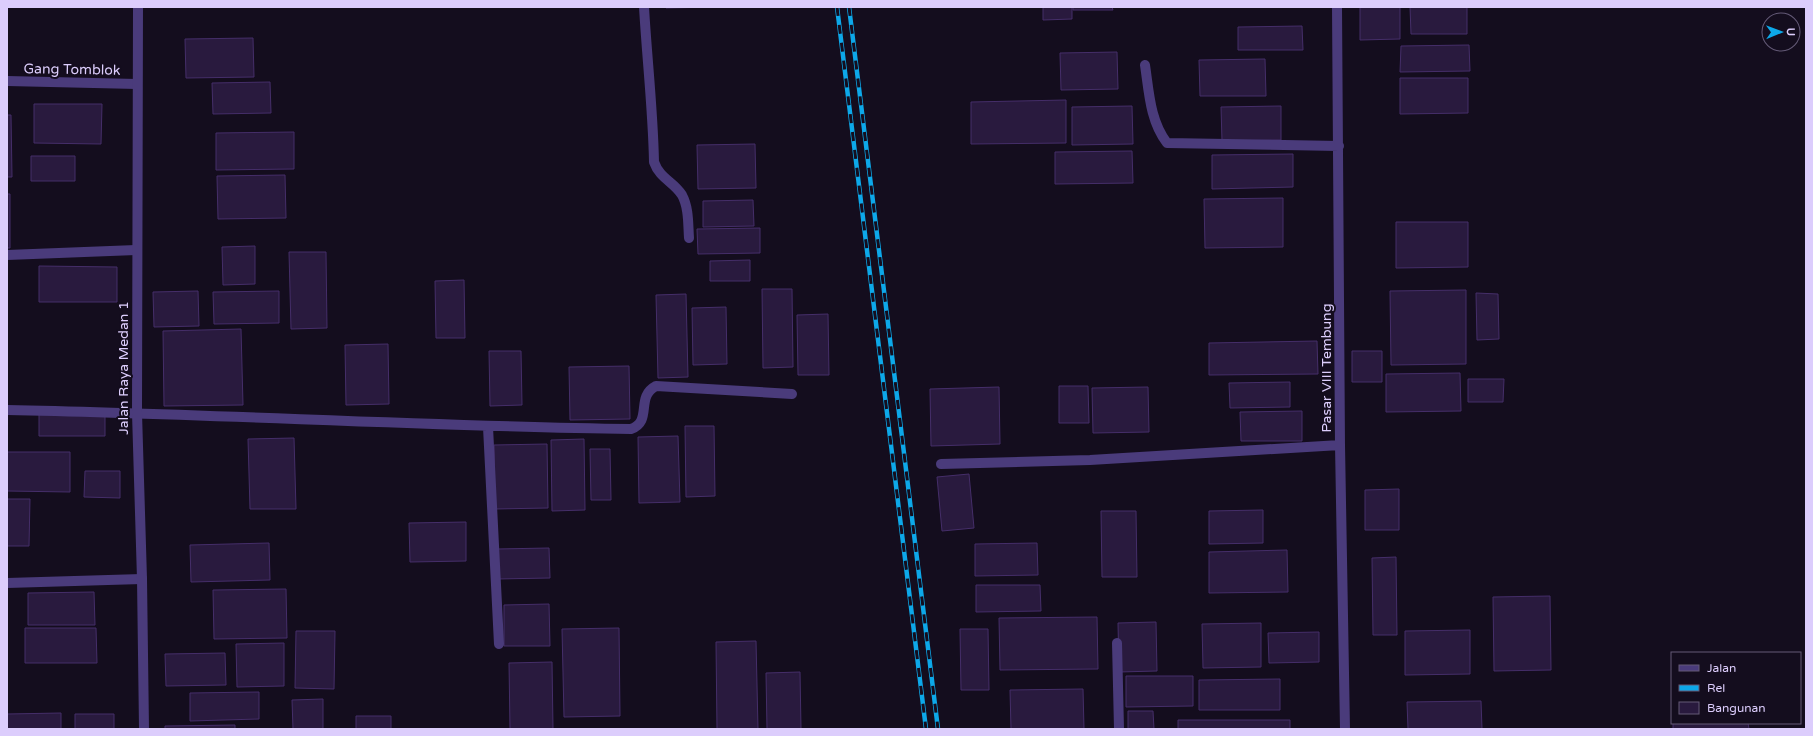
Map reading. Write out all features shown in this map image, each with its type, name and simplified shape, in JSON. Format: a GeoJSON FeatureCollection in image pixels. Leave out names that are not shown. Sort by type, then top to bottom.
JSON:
{"type":"FeatureCollection","features":[{"type":"Feature","properties":{"kind":"street","name":"Jalan Raya Medan 1"},"geometry":{"type":"LineString","coordinates":[[138,7],[136,250],[137,413],[142,579],[144,729]]}},
{"type":"Feature","properties":{"kind":"street"},"geometry":{"type":"LineString","coordinates":[[644,7],[652,94],[654,162],[657,171],[681,194],[687,209],[689,238]]}},
{"type":"Feature","properties":{"kind":"street","name":"Pasar VIII Tembung"},"geometry":{"type":"LineString","coordinates":[[1337,7],[1340,445],[1345,729]]}},
{"type":"Feature","properties":{"kind":"street"},"geometry":{"type":"LineString","coordinates":[[1145,65],[1152,112],[1160,133],[1167,142],[1339,146]]}},
{"type":"Feature","properties":{"kind":"street","name":"Gang Tomblok"},"geometry":{"type":"LineString","coordinates":[[7,82],[137,84]]}},
{"type":"Feature","properties":{"kind":"street"},"geometry":{"type":"LineString","coordinates":[[7,255],[136,250]]}},
{"type":"Feature","properties":{"kind":"street"},"geometry":{"type":"LineString","coordinates":[[7,410],[137,413],[488,427],[631,429],[638,426],[642,421],[645,396],[650,389],[656,386],[792,394]]}},
{"type":"Feature","properties":{"kind":"street"},"geometry":{"type":"LineString","coordinates":[[488,427],[499,644]]}},
{"type":"Feature","properties":{"kind":"street"},"geometry":{"type":"LineString","coordinates":[[941,464],[1090,460],[1340,445]]}},
{"type":"Feature","properties":{"kind":"street"},"geometry":{"type":"LineString","coordinates":[[7,583],[142,579]]}},
{"type":"Feature","properties":{"kind":"street"},"geometry":{"type":"LineString","coordinates":[[1117,643],[1119,729]]}},
{"type":"Feature","properties":{"kind":"building"},"geometry":{"type":"Polygon","coordinates":[[[666,7],[715,7],[666,8],[666,7]]]}},
{"type":"Feature","properties":{"kind":"building"},"geometry":{"type":"Polygon","coordinates":[[[1043,7],[1072,7],[1072,19],[1043,20],[1043,7]]]}},
{"type":"Feature","properties":{"kind":"building"},"geometry":{"type":"Polygon","coordinates":[[[1073,7],[1112,7],[1113,10],[1073,10],[1073,7]]]}},
{"type":"Feature","properties":{"kind":"building"},"geometry":{"type":"Polygon","coordinates":[[[1360,7],[1400,7],[1400,39],[1360,40],[1360,7]]]}},
{"type":"Feature","properties":{"kind":"building"},"geometry":{"type":"Polygon","coordinates":[[[1410,7],[1467,7],[1467,34],[1411,34],[1410,7]]]}},
{"type":"Feature","properties":{"kind":"building"},"geometry":{"type":"Polygon","coordinates":[[[1302,26],[1303,50],[1238,50],[1238,27],[1302,26]]]}},
{"type":"Feature","properties":{"kind":"building"},"geometry":{"type":"Polygon","coordinates":[[[253,38],[254,77],[186,78],[185,39],[253,38]]]}},
{"type":"Feature","properties":{"kind":"building"},"geometry":{"type":"Polygon","coordinates":[[[1469,45],[1470,71],[1400,72],[1401,46],[1469,45]]]}},
{"type":"Feature","properties":{"kind":"building"},"geometry":{"type":"Polygon","coordinates":[[[1117,52],[1118,89],[1061,90],[1060,53],[1117,52]]]}},
{"type":"Feature","properties":{"kind":"building"},"geometry":{"type":"Polygon","coordinates":[[[1265,59],[1266,96],[1200,96],[1199,60],[1265,59]]]}},
{"type":"Feature","properties":{"kind":"building"},"geometry":{"type":"Polygon","coordinates":[[[1400,78],[1468,78],[1468,113],[1400,114],[1400,78]]]}},
{"type":"Feature","properties":{"kind":"building"},"geometry":{"type":"Polygon","coordinates":[[[270,82],[271,113],[213,114],[212,83],[270,82]]]}},
{"type":"Feature","properties":{"kind":"building"},"geometry":{"type":"Polygon","coordinates":[[[1066,100],[1066,143],[971,144],[971,102],[1066,100]]]}},
{"type":"Feature","properties":{"kind":"building"},"geometry":{"type":"Polygon","coordinates":[[[34,104],[102,104],[101,144],[34,143],[34,104]]]}},
{"type":"Feature","properties":{"kind":"building"},"geometry":{"type":"Polygon","coordinates":[[[1132,106],[1133,144],[1072,145],[1072,107],[1132,106]]]}},
{"type":"Feature","properties":{"kind":"building"},"geometry":{"type":"Polygon","coordinates":[[[1281,106],[1281,140],[1222,141],[1221,107],[1281,106]]]}},
{"type":"Feature","properties":{"kind":"building"},"geometry":{"type":"Polygon","coordinates":[[[7,115],[11,115],[12,177],[7,177],[7,115]]]}},
{"type":"Feature","properties":{"kind":"building"},"geometry":{"type":"Polygon","coordinates":[[[294,132],[294,169],[216,170],[216,133],[294,132]]]}},
{"type":"Feature","properties":{"kind":"building"},"geometry":{"type":"Polygon","coordinates":[[[755,144],[756,188],[698,189],[697,145],[755,144]]]}},
{"type":"Feature","properties":{"kind":"building"},"geometry":{"type":"Polygon","coordinates":[[[1132,151],[1133,183],[1055,184],[1055,152],[1132,151]]]}},
{"type":"Feature","properties":{"kind":"building"},"geometry":{"type":"Polygon","coordinates":[[[1293,154],[1293,187],[1212,189],[1212,155],[1293,154]]]}},
{"type":"Feature","properties":{"kind":"building"},"geometry":{"type":"Polygon","coordinates":[[[31,156],[75,156],[75,181],[31,181],[31,156]]]}},
{"type":"Feature","properties":{"kind":"building"},"geometry":{"type":"Polygon","coordinates":[[[285,175],[286,218],[218,219],[217,176],[285,175]]]}},
{"type":"Feature","properties":{"kind":"building"},"geometry":{"type":"Polygon","coordinates":[[[7,194],[10,194],[10,248],[7,248],[7,194]]]}},
{"type":"Feature","properties":{"kind":"building"},"geometry":{"type":"Polygon","coordinates":[[[1283,198],[1283,247],[1205,248],[1204,199],[1283,198]]]}},
{"type":"Feature","properties":{"kind":"building"},"geometry":{"type":"Polygon","coordinates":[[[753,200],[754,226],[703,227],[703,201],[753,200]]]}},
{"type":"Feature","properties":{"kind":"building"},"geometry":{"type":"Polygon","coordinates":[[[1396,222],[1468,222],[1468,267],[1396,268],[1396,222]]]}},
{"type":"Feature","properties":{"kind":"building"},"geometry":{"type":"Polygon","coordinates":[[[760,228],[760,253],[698,254],[697,229],[760,228]]]}},
{"type":"Feature","properties":{"kind":"building"},"geometry":{"type":"Polygon","coordinates":[[[255,246],[255,284],[223,285],[222,247],[255,246]]]}},
{"type":"Feature","properties":{"kind":"building"},"geometry":{"type":"Polygon","coordinates":[[[289,252],[326,252],[327,328],[291,329],[289,252]]]}},
{"type":"Feature","properties":{"kind":"building"},"geometry":{"type":"Polygon","coordinates":[[[750,260],[750,281],[710,281],[710,261],[750,260]]]}},
{"type":"Feature","properties":{"kind":"building"},"geometry":{"type":"Polygon","coordinates":[[[39,266],[117,267],[117,302],[39,302],[39,266]]]}},
{"type":"Feature","properties":{"kind":"building"},"geometry":{"type":"Polygon","coordinates":[[[464,280],[465,338],[436,338],[435,281],[464,280]]]}},
{"type":"Feature","properties":{"kind":"building"},"geometry":{"type":"Polygon","coordinates":[[[762,289],[792,289],[793,367],[763,368],[762,289]]]}},
{"type":"Feature","properties":{"kind":"building"},"geometry":{"type":"Polygon","coordinates":[[[1466,290],[1466,364],[1391,365],[1390,291],[1466,290]]]}},
{"type":"Feature","properties":{"kind":"building"},"geometry":{"type":"Polygon","coordinates":[[[198,291],[199,326],[154,327],[153,292],[198,291]]]}},
{"type":"Feature","properties":{"kind":"building"},"geometry":{"type":"Polygon","coordinates":[[[279,291],[279,323],[214,324],[213,292],[279,291]]]}},
{"type":"Feature","properties":{"kind":"building"},"geometry":{"type":"Polygon","coordinates":[[[1476,293],[1498,294],[1499,339],[1477,340],[1476,293]]]}},
{"type":"Feature","properties":{"kind":"building"},"geometry":{"type":"Polygon","coordinates":[[[686,294],[688,377],[658,378],[656,295],[686,294]]]}},
{"type":"Feature","properties":{"kind":"building"},"geometry":{"type":"Polygon","coordinates":[[[726,307],[727,364],[693,365],[692,308],[726,307]]]}},
{"type":"Feature","properties":{"kind":"building"},"geometry":{"type":"Polygon","coordinates":[[[828,314],[829,375],[798,375],[797,315],[828,314]]]}},
{"type":"Feature","properties":{"kind":"building"},"geometry":{"type":"Polygon","coordinates":[[[241,329],[243,405],[164,406],[163,331],[241,329]]]}},
{"type":"Feature","properties":{"kind":"building"},"geometry":{"type":"Polygon","coordinates":[[[1317,341],[1318,374],[1209,375],[1209,343],[1317,341]]]}},
{"type":"Feature","properties":{"kind":"building"},"geometry":{"type":"Polygon","coordinates":[[[388,344],[389,404],[346,405],[345,345],[388,344]]]}},
{"type":"Feature","properties":{"kind":"building"},"geometry":{"type":"Polygon","coordinates":[[[489,351],[521,351],[522,405],[490,406],[489,351]]]}},
{"type":"Feature","properties":{"kind":"building"},"geometry":{"type":"Polygon","coordinates":[[[1352,351],[1382,351],[1382,382],[1352,382],[1352,351]]]}},
{"type":"Feature","properties":{"kind":"building"},"geometry":{"type":"Polygon","coordinates":[[[629,366],[630,419],[570,420],[569,367],[629,366]]]}},
{"type":"Feature","properties":{"kind":"building"},"geometry":{"type":"Polygon","coordinates":[[[1460,373],[1461,411],[1386,412],[1386,374],[1460,373]]]}},
{"type":"Feature","properties":{"kind":"building"},"geometry":{"type":"Polygon","coordinates":[[[1468,379],[1504,379],[1503,402],[1468,402],[1468,379]]]}},
{"type":"Feature","properties":{"kind":"building"},"geometry":{"type":"Polygon","coordinates":[[[1290,382],[1290,407],[1230,408],[1229,383],[1290,382]]]}},
{"type":"Feature","properties":{"kind":"building"},"geometry":{"type":"Polygon","coordinates":[[[1059,386],[1088,386],[1089,423],[1059,423],[1059,386]]]}},
{"type":"Feature","properties":{"kind":"building"},"geometry":{"type":"Polygon","coordinates":[[[999,387],[1000,444],[931,446],[930,389],[999,387]]]}},
{"type":"Feature","properties":{"kind":"building"},"geometry":{"type":"Polygon","coordinates":[[[1148,387],[1149,432],[1093,433],[1092,388],[1148,387]]]}},
{"type":"Feature","properties":{"kind":"building"},"geometry":{"type":"Polygon","coordinates":[[[1302,411],[1302,441],[1241,441],[1240,412],[1302,411]]]}},
{"type":"Feature","properties":{"kind":"building"},"geometry":{"type":"Polygon","coordinates":[[[39,412],[105,413],[105,436],[39,436],[39,412]]]}},
{"type":"Feature","properties":{"kind":"building"},"geometry":{"type":"Polygon","coordinates":[[[685,426],[714,426],[715,496],[686,497],[685,426]]]}},
{"type":"Feature","properties":{"kind":"building"},"geometry":{"type":"Polygon","coordinates":[[[678,436],[680,502],[639,503],[638,437],[678,436]]]}},
{"type":"Feature","properties":{"kind":"building"},"geometry":{"type":"Polygon","coordinates":[[[294,438],[296,509],[250,509],[248,439],[294,438]]]}},
{"type":"Feature","properties":{"kind":"building"},"geometry":{"type":"Polygon","coordinates":[[[584,439],[585,510],[552,511],[551,440],[584,439]]]}},
{"type":"Feature","properties":{"kind":"building"},"geometry":{"type":"Polygon","coordinates":[[[547,444],[548,508],[495,509],[494,445],[547,444]]]}},
{"type":"Feature","properties":{"kind":"building"},"geometry":{"type":"Polygon","coordinates":[[[590,449],[610,449],[611,500],[591,500],[590,449]]]}},
{"type":"Feature","properties":{"kind":"building"},"geometry":{"type":"Polygon","coordinates":[[[7,452],[70,452],[70,492],[7,491],[7,452]]]}},
{"type":"Feature","properties":{"kind":"building"},"geometry":{"type":"Polygon","coordinates":[[[85,471],[120,471],[120,498],[84,497],[85,471]]]}},
{"type":"Feature","properties":{"kind":"building"},"geometry":{"type":"Polygon","coordinates":[[[969,474],[974,528],[942,531],[937,477],[969,474]]]}},
{"type":"Feature","properties":{"kind":"building"},"geometry":{"type":"Polygon","coordinates":[[[1399,489],[1399,530],[1365,530],[1365,490],[1399,489]]]}},
{"type":"Feature","properties":{"kind":"building"},"geometry":{"type":"Polygon","coordinates":[[[7,499],[30,499],[29,546],[7,546],[7,499]]]}},
{"type":"Feature","properties":{"kind":"building"},"geometry":{"type":"Polygon","coordinates":[[[1263,510],[1263,543],[1209,544],[1209,511],[1263,510]]]}},
{"type":"Feature","properties":{"kind":"building"},"geometry":{"type":"Polygon","coordinates":[[[1101,511],[1136,511],[1137,577],[1102,577],[1101,511]]]}},
{"type":"Feature","properties":{"kind":"building"},"geometry":{"type":"Polygon","coordinates":[[[466,522],[466,561],[410,562],[409,523],[466,522]]]}},
{"type":"Feature","properties":{"kind":"building"},"geometry":{"type":"Polygon","coordinates":[[[269,543],[270,580],[191,582],[190,545],[269,543]]]}},
{"type":"Feature","properties":{"kind":"building"},"geometry":{"type":"Polygon","coordinates":[[[1037,543],[1038,575],[975,576],[975,544],[1037,543]]]}},
{"type":"Feature","properties":{"kind":"building"},"geometry":{"type":"Polygon","coordinates":[[[549,548],[550,578],[497,579],[497,549],[549,548]]]}},
{"type":"Feature","properties":{"kind":"building"},"geometry":{"type":"Polygon","coordinates":[[[1287,550],[1288,592],[1209,593],[1209,552],[1287,550]]]}},
{"type":"Feature","properties":{"kind":"building"},"geometry":{"type":"Polygon","coordinates":[[[1396,557],[1397,635],[1373,635],[1372,558],[1396,557]]]}},
{"type":"Feature","properties":{"kind":"building"},"geometry":{"type":"Polygon","coordinates":[[[976,585],[1040,585],[1041,611],[976,612],[976,585]]]}},
{"type":"Feature","properties":{"kind":"building"},"geometry":{"type":"Polygon","coordinates":[[[286,589],[287,638],[214,639],[213,590],[286,589]]]}},
{"type":"Feature","properties":{"kind":"building"},"geometry":{"type":"Polygon","coordinates":[[[94,592],[95,625],[28,625],[28,593],[94,592]]]}},
{"type":"Feature","properties":{"kind":"building"},"geometry":{"type":"Polygon","coordinates":[[[1550,596],[1551,670],[1494,671],[1493,597],[1550,596]]]}},
{"type":"Feature","properties":{"kind":"building"},"geometry":{"type":"Polygon","coordinates":[[[549,604],[550,646],[504,646],[504,605],[549,604]]]}},
{"type":"Feature","properties":{"kind":"building"},"geometry":{"type":"Polygon","coordinates":[[[1097,617],[1098,669],[1000,670],[999,618],[1097,617]]]}},
{"type":"Feature","properties":{"kind":"building"},"geometry":{"type":"Polygon","coordinates":[[[1156,622],[1157,671],[1119,672],[1118,623],[1156,622]]]}},
{"type":"Feature","properties":{"kind":"building"},"geometry":{"type":"Polygon","coordinates":[[[1261,623],[1261,667],[1203,668],[1202,624],[1261,623]]]}},
{"type":"Feature","properties":{"kind":"building"},"geometry":{"type":"Polygon","coordinates":[[[25,628],[96,628],[97,663],[25,663],[25,628]]]}},
{"type":"Feature","properties":{"kind":"building"},"geometry":{"type":"Polygon","coordinates":[[[619,628],[620,716],[564,717],[562,629],[619,628]]]}},
{"type":"Feature","properties":{"kind":"building"},"geometry":{"type":"Polygon","coordinates":[[[960,629],[988,629],[989,690],[961,690],[960,629]]]}},
{"type":"Feature","properties":{"kind":"building"},"geometry":{"type":"Polygon","coordinates":[[[1470,630],[1470,674],[1405,675],[1405,631],[1470,630]]]}},
{"type":"Feature","properties":{"kind":"building"},"geometry":{"type":"Polygon","coordinates":[[[296,631],[335,631],[334,689],[295,688],[296,631]]]}},
{"type":"Feature","properties":{"kind":"building"},"geometry":{"type":"Polygon","coordinates":[[[1319,632],[1319,662],[1269,663],[1268,633],[1319,632]]]}},
{"type":"Feature","properties":{"kind":"building"},"geometry":{"type":"Polygon","coordinates":[[[756,641],[758,729],[717,729],[716,642],[756,641]]]}},
{"type":"Feature","properties":{"kind":"building"},"geometry":{"type":"Polygon","coordinates":[[[284,643],[284,686],[237,687],[236,644],[284,643]]]}},
{"type":"Feature","properties":{"kind":"building"},"geometry":{"type":"Polygon","coordinates":[[[225,653],[226,685],[166,686],[165,654],[225,653]]]}},
{"type":"Feature","properties":{"kind":"building"},"geometry":{"type":"Polygon","coordinates":[[[552,662],[553,729],[510,729],[509,663],[552,662]]]}},
{"type":"Feature","properties":{"kind":"building"},"geometry":{"type":"Polygon","coordinates":[[[800,672],[801,729],[767,729],[766,673],[800,672]]]}},
{"type":"Feature","properties":{"kind":"building"},"geometry":{"type":"Polygon","coordinates":[[[1126,676],[1193,676],[1193,706],[1126,707],[1126,676]]]}},
{"type":"Feature","properties":{"kind":"building"},"geometry":{"type":"Polygon","coordinates":[[[1280,679],[1280,710],[1199,710],[1199,680],[1280,679]]]}},
{"type":"Feature","properties":{"kind":"building"},"geometry":{"type":"Polygon","coordinates":[[[1083,689],[1084,729],[1011,729],[1010,690],[1083,689]]]}},
{"type":"Feature","properties":{"kind":"building"},"geometry":{"type":"Polygon","coordinates":[[[259,692],[259,719],[190,721],[190,693],[259,692]]]}},
{"type":"Feature","properties":{"kind":"building"},"geometry":{"type":"Polygon","coordinates":[[[323,699],[323,729],[293,729],[292,700],[323,699]]]}},
{"type":"Feature","properties":{"kind":"building"},"geometry":{"type":"Polygon","coordinates":[[[1481,701],[1482,729],[1408,729],[1407,702],[1481,701]]]}},
{"type":"Feature","properties":{"kind":"building"},"geometry":{"type":"Polygon","coordinates":[[[1128,711],[1153,711],[1154,729],[1128,729],[1128,711]]]}},
{"type":"Feature","properties":{"kind":"building"},"geometry":{"type":"Polygon","coordinates":[[[61,713],[61,729],[7,729],[7,714],[61,713]]]}},
{"type":"Feature","properties":{"kind":"building"},"geometry":{"type":"Polygon","coordinates":[[[75,714],[114,714],[114,729],[75,729],[75,714]]]}},
{"type":"Feature","properties":{"kind":"building"},"geometry":{"type":"Polygon","coordinates":[[[356,716],[391,716],[391,729],[356,729],[356,716]]]}},
{"type":"Feature","properties":{"kind":"building"},"geometry":{"type":"Polygon","coordinates":[[[1178,720],[1290,720],[1290,729],[1178,729],[1178,720]]]}},
{"type":"Feature","properties":{"kind":"building"},"geometry":{"type":"Polygon","coordinates":[[[1673,724],[1748,724],[1749,729],[1673,729],[1673,724]]]}},
{"type":"Feature","properties":{"kind":"building"},"geometry":{"type":"Polygon","coordinates":[[[235,725],[235,729],[165,729],[165,726],[235,725]]]}},
{"type":"Feature","properties":{"kind":"railway"},"geometry":{"type":"LineString","coordinates":[[837,7],[926,729]]}},
{"type":"Feature","properties":{"kind":"railway"},"geometry":{"type":"LineString","coordinates":[[849,7],[938,729]]}}]}
